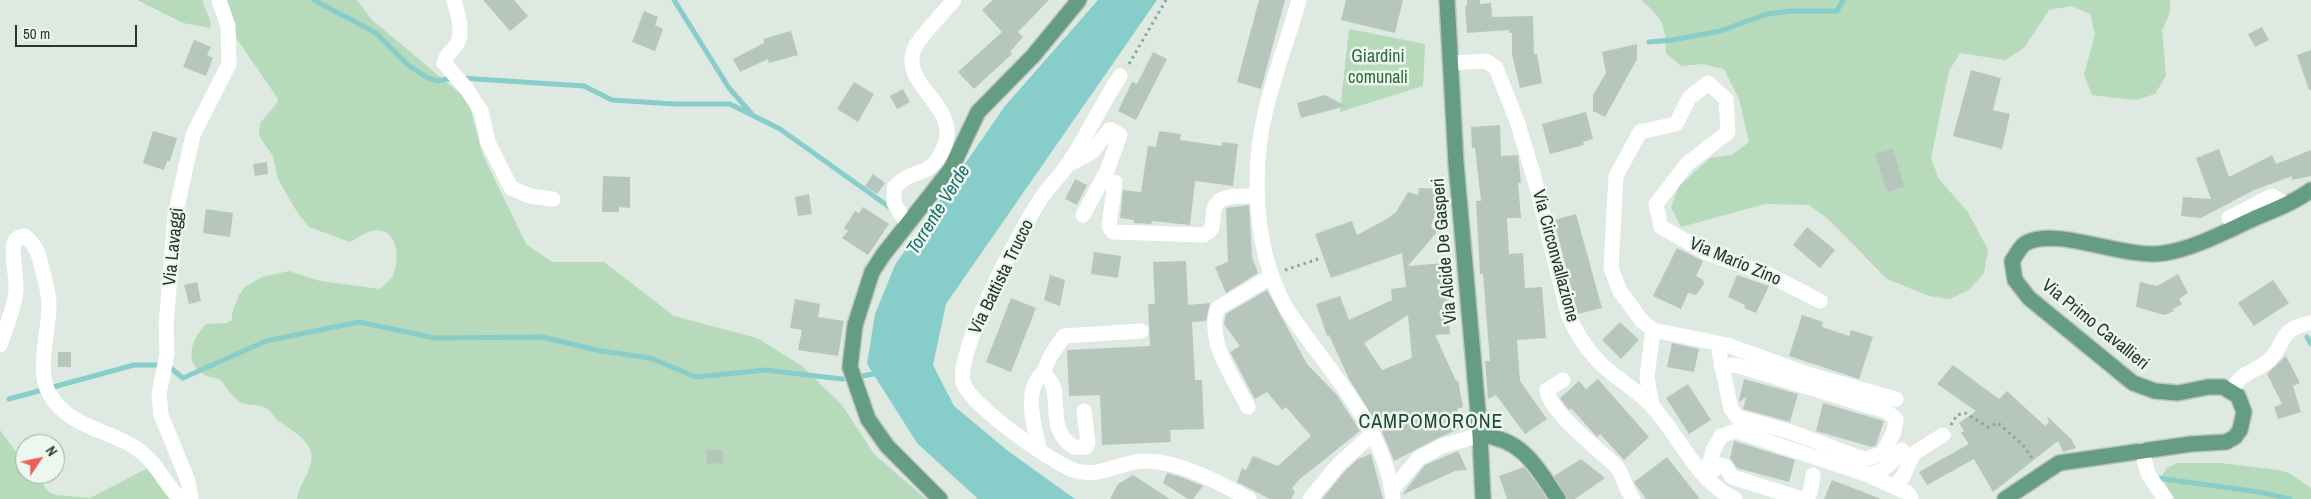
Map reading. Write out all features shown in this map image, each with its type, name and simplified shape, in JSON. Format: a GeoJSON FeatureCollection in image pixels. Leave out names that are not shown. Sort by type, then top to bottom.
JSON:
{"type":"FeatureCollection","features":[{"type":"Feature","properties":{"kind":"main road"},"geometry":{"type":"LineString","coordinates":[[940,499],[887,446],[868,419],[850,368],[855,325],[872,272],[951,169],[978,112],[1033,56],[1079,0]]}},
{"type":"Feature","properties":{"kind":"main road","name":"Via Alcide De Gasperi"},"geometry":{"type":"LineString","coordinates":[[1447,0],[1456,163],[1484,499]]}},
{"type":"Feature","properties":{"kind":"main road","name":"Via Primo Cavallieri"},"geometry":{"type":"LineString","coordinates":[[2231,390],[2223,387],[2208,387],[2170,393],[2155,391],[2134,383],[2029,298],[2015,280],[2012,261],[2024,244],[2041,238],[2063,240],[2132,253],[2164,253],[2206,240],[2286,204],[2311,190]]}},
{"type":"Feature","properties":{"kind":"main road"},"geometry":{"type":"LineString","coordinates":[[2005,499],[2042,472],[2059,463],[2142,450],[2226,442],[2235,437],[2244,423],[2243,404],[2231,390]]}},
{"type":"Feature","properties":{"kind":"main road"},"geometry":{"type":"LineString","coordinates":[[1480,435],[1514,443],[1534,463],[1558,499]]}},
{"type":"Feature","properties":{"kind":"street","name":"Via Lavaggi"},"geometry":{"type":"LineString","coordinates":[[191,499],[188,481],[173,447],[158,404],[164,361],[175,216],[193,135],[229,64],[228,26],[219,0]]}},
{"type":"Feature","properties":{"kind":"street"},"geometry":{"type":"LineString","coordinates":[[454,0],[460,33],[457,44],[445,56],[444,64],[466,88],[478,106],[493,156],[511,188],[530,196],[553,199]]}},
{"type":"Feature","properties":{"kind":"street"},"geometry":{"type":"LineString","coordinates":[[907,224],[894,203],[894,188],[904,177],[928,170],[934,164],[947,141],[948,126],[944,114],[924,90],[915,72],[913,59],[915,47],[954,0]]}},
{"type":"Feature","properties":{"kind":"street"},"geometry":{"type":"LineString","coordinates":[[1299,0],[1266,109],[1260,143],[1258,226],[1272,276],[1283,303],[1354,399],[1372,434],[1393,495]]}},
{"type":"Feature","properties":{"kind":"street","name":"Via Circonvallazione"},"geometry":{"type":"LineString","coordinates":[[1451,63],[1486,61],[1496,68],[1520,130],[1568,314],[1574,329],[1600,362],[1652,406],[1706,476],[1726,495],[1734,499]]}},
{"type":"Feature","properties":{"kind":"street","name":"Via Battista Trucco"},"geometry":{"type":"LineString","coordinates":[[1120,76],[1068,165],[1042,197],[1002,269],[974,330],[963,370],[963,382],[968,394],[1008,430],[1066,467],[1082,472],[1098,472],[1143,461],[1173,466],[1222,483],[1249,499]]}},
{"type":"Feature","properties":{"kind":"street","name":"Via Mario Zino"},"geometry":{"type":"LineString","coordinates":[[1820,301],[1768,274],[1707,253],[1661,227],[1656,204],[1687,164],[1728,132],[1726,99],[1708,83],[1689,98],[1676,124],[1640,132],[1616,176],[1611,268],[1625,300],[1640,320],[1654,330],[1753,353],[1811,375],[1896,399]]}},
{"type":"Feature","properties":{"kind":"street"},"geometry":{"type":"LineString","coordinates":[[1068,165],[1092,152],[1109,130],[1120,135],[1107,171],[1083,215]]}},
{"type":"Feature","properties":{"kind":"street"},"geometry":{"type":"LineString","coordinates":[[1115,182],[1109,226],[1113,232],[1204,235],[1211,230],[1214,209],[1219,201],[1224,198],[1258,196]]}},
{"type":"Feature","properties":{"kind":"street"},"geometry":{"type":"LineString","coordinates":[[2229,218],[2272,196],[2286,204]]}},
{"type":"Feature","properties":{"kind":"street"},"geometry":{"type":"LineString","coordinates":[[0,345],[16,293],[14,242],[18,237],[25,236],[38,254],[47,287],[49,303],[43,366],[49,393],[65,413],[78,422],[136,448],[156,465],[180,499]]}},
{"type":"Feature","properties":{"kind":"street"},"geometry":{"type":"LineString","coordinates":[[1248,407],[1221,354],[1214,320],[1218,308],[1272,276]]}},
{"type":"Feature","properties":{"kind":"street"},"geometry":{"type":"LineString","coordinates":[[2231,390],[2245,373],[2265,363],[2273,356],[2286,333],[2311,323]]}},
{"type":"Feature","properties":{"kind":"street"},"geometry":{"type":"LineString","coordinates":[[1652,406],[1647,377],[1654,330]]}},
{"type":"Feature","properties":{"kind":"street"},"geometry":{"type":"LineString","coordinates":[[1039,449],[1033,417],[1032,390],[1036,381],[1042,375],[1050,355],[1064,336],[1141,331]]}},
{"type":"Feature","properties":{"kind":"street"},"geometry":{"type":"LineString","coordinates":[[1720,344],[1722,366],[1731,409],[1737,417],[1791,432],[1866,459],[1882,453],[1894,432],[1896,419],[1886,411],[1736,365],[1722,366]]}},
{"type":"Feature","properties":{"kind":"street"},"geometry":{"type":"LineString","coordinates":[[1042,375],[1049,378],[1053,387],[1059,434],[1074,447],[1086,447],[1088,444],[1084,411]]}},
{"type":"Feature","properties":{"kind":"street"},"geometry":{"type":"LineString","coordinates":[[1563,380],[1547,390],[1548,397],[1564,417],[1617,466],[1621,473],[1624,487],[1633,499]]}},
{"type":"Feature","properties":{"kind":"street"},"geometry":{"type":"LineString","coordinates":[[1706,476],[1713,451],[1721,436],[1736,431],[1868,475],[1908,493],[1911,499]]}},
{"type":"Feature","properties":{"kind":"street"},"geometry":{"type":"LineString","coordinates":[[1310,499],[1338,465],[1372,434]]}},
{"type":"Feature","properties":{"kind":"street"},"geometry":{"type":"LineString","coordinates":[[1393,495],[1419,458],[1442,446],[1480,435]]}},
{"type":"Feature","properties":{"kind":"street"},"geometry":{"type":"LineString","coordinates":[[1894,486],[1903,476],[1912,454],[1943,435]]}},
{"type":"Feature","properties":{"kind":"street"},"geometry":{"type":"LineString","coordinates":[[1868,475],[1882,472],[1902,450]]}},
{"type":"Feature","properties":{"kind":"street"},"geometry":{"type":"LineString","coordinates":[[2142,450],[2148,474],[2165,499]]}},
{"type":"Feature","properties":{"kind":"street"},"geometry":{"type":"LineString","coordinates":[[1706,476],[1720,465],[1725,466],[1732,477],[1802,499]]}},
{"type":"Feature","properties":{"kind":"street"},"geometry":{"type":"LineString","coordinates":[[1806,499],[1810,493],[1813,476]]}},
{"type":"Feature","properties":{"kind":"path"},"geometry":{"type":"LineString","coordinates":[[1120,76],[1133,59],[1166,0]]}},
{"type":"Feature","properties":{"kind":"path"},"geometry":{"type":"LineString","coordinates":[[1272,276],[1318,259]]}},
{"type":"Feature","properties":{"kind":"path"},"geometry":{"type":"LineString","coordinates":[[1943,435],[1949,430],[1957,414],[1965,413],[1988,427],[1998,423],[2023,445],[2042,472]]}},
{"type":"Feature","properties":{"kind":"green space"},"geometry":{"type":"Polygon","coordinates":[[[137,0],[202,0],[211,23],[210,28],[183,23],[137,0]]]}},
{"type":"Feature","properties":{"kind":"green space"},"geometry":{"type":"Polygon","coordinates":[[[225,0],[357,0],[372,20],[468,100],[482,153],[526,244],[552,262],[604,262],[674,316],[757,338],[802,366],[842,405],[874,454],[926,499],[297,499],[311,461],[312,455],[307,444],[266,408],[240,402],[220,380],[207,376],[198,370],[193,364],[193,343],[206,324],[226,323],[232,320],[232,313],[239,295],[245,287],[262,277],[289,271],[320,281],[380,289],[393,275],[397,260],[395,244],[387,233],[380,230],[371,231],[350,242],[309,227],[297,212],[278,179],[273,156],[259,133],[260,123],[277,103],[278,99],[237,39],[225,0]]]}},
{"type":"Feature","properties":{"kind":"green space"},"geometry":{"type":"Polygon","coordinates":[[[1641,0],[2170,0],[2170,12],[2162,31],[2166,76],[2155,94],[2135,100],[2092,95],[2084,75],[2095,34],[2090,14],[2071,6],[2049,10],[2024,48],[2005,60],[1960,53],[1949,71],[1931,158],[1939,179],[1968,212],[1988,250],[1984,273],[1969,290],[1950,299],[1929,296],[1887,279],[1827,218],[1809,205],[1765,204],[1681,227],[1671,207],[1679,186],[1710,158],[1732,155],[1749,142],[1739,99],[1724,69],[1702,64],[1681,66],[1666,53],[1664,29],[1658,17],[1641,0]]]}},
{"type":"Feature","properties":{"kind":"green space","name":"Giardini comunali"},"geometry":{"type":"Polygon","coordinates":[[[1349,29],[1425,44],[1423,86],[1340,112],[1349,29]]]}},
{"type":"Feature","properties":{"kind":"green space"},"geometry":{"type":"Polygon","coordinates":[[[0,430],[15,450],[15,484],[42,484],[49,492],[56,495],[90,498],[148,468],[172,499],[0,499],[0,430]]]}},
{"type":"Feature","properties":{"kind":"green space"},"geometry":{"type":"Polygon","coordinates":[[[2178,463],[2221,463],[2278,470],[2289,473],[2311,488],[2311,499],[2175,499],[2161,477],[2167,468],[2178,463]]]}},
{"type":"Feature","properties":{"kind":"water","name":"Torrente Verde"},"geometry":{"type":"Polygon","coordinates":[[[1098,0],[1157,0],[946,304],[933,365],[954,406],[1008,451],[1075,499],[978,499],[917,443],[867,364],[875,314],[895,265],[1005,106],[1098,0]]]}},
{"type":"Feature","properties":{"kind":"building"},"geometry":{"type":"Polygon","coordinates":[[[483,0],[514,0],[528,16],[510,31],[483,0]]]}},
{"type":"Feature","properties":{"kind":"building"},"geometry":{"type":"Polygon","coordinates":[[[993,0],[1049,0],[1018,32],[1023,37],[1010,52],[1012,54],[974,89],[958,72],[1002,32],[982,10],[993,0]]]}},
{"type":"Feature","properties":{"kind":"building"},"geometry":{"type":"Polygon","coordinates":[[[1259,0],[1285,0],[1261,89],[1237,82],[1259,0]]]}},
{"type":"Feature","properties":{"kind":"building"},"geometry":{"type":"Polygon","coordinates":[[[1346,0],[1403,0],[1395,33],[1341,20],[1346,0]]]}},
{"type":"Feature","properties":{"kind":"building"},"geometry":{"type":"Polygon","coordinates":[[[1467,0],[1480,0],[1480,4],[1491,3],[1492,17],[1533,16],[1534,54],[1537,54],[1542,83],[1520,88],[1512,54],[1512,33],[1509,33],[1509,30],[1467,33],[1465,6],[1467,6],[1467,0]]]}},
{"type":"Feature","properties":{"kind":"building"},"geometry":{"type":"Polygon","coordinates":[[[644,11],[658,17],[655,25],[663,29],[655,51],[632,42],[644,11]]]}},
{"type":"Feature","properties":{"kind":"building"},"geometry":{"type":"Polygon","coordinates":[[[2262,27],[2269,40],[2255,47],[2248,34],[2262,27]]]}},
{"type":"Feature","properties":{"kind":"building"},"geometry":{"type":"Polygon","coordinates":[[[791,31],[798,55],[769,63],[768,59],[740,72],[733,59],[764,43],[763,39],[791,31]]]}},
{"type":"Feature","properties":{"kind":"building"},"geometry":{"type":"Polygon","coordinates":[[[194,40],[211,47],[207,55],[213,58],[206,76],[183,67],[194,40]]]}},
{"type":"Feature","properties":{"kind":"building"},"geometry":{"type":"Polygon","coordinates":[[[1637,44],[1637,59],[1605,117],[1593,111],[1593,95],[1606,73],[1602,52],[1637,44]]]}},
{"type":"Feature","properties":{"kind":"building"},"geometry":{"type":"Polygon","coordinates":[[[2311,50],[2311,90],[2309,90],[2297,55],[2311,50]]]}},
{"type":"Feature","properties":{"kind":"building"},"geometry":{"type":"Polygon","coordinates":[[[1153,52],[1167,59],[1136,120],[1118,111],[1132,82],[1137,84],[1153,52]]]}},
{"type":"Feature","properties":{"kind":"building"},"geometry":{"type":"Polygon","coordinates":[[[1971,70],[2001,78],[1993,110],[2010,114],[2002,149],[1953,136],[1971,70]]]}},
{"type":"Feature","properties":{"kind":"building"},"geometry":{"type":"Polygon","coordinates":[[[854,82],[874,94],[858,122],[837,109],[854,82]]]}},
{"type":"Feature","properties":{"kind":"building"},"geometry":{"type":"Polygon","coordinates":[[[903,89],[910,102],[897,109],[890,96],[903,89]]]}},
{"type":"Feature","properties":{"kind":"building"},"geometry":{"type":"Polygon","coordinates":[[[1325,95],[1346,106],[1301,118],[1297,103],[1325,95]]]}},
{"type":"Feature","properties":{"kind":"building"},"geometry":{"type":"Polygon","coordinates":[[[1586,112],[1593,139],[1583,142],[1584,145],[1550,154],[1542,124],[1586,112]]]}},
{"type":"Feature","properties":{"kind":"building"},"geometry":{"type":"Polygon","coordinates":[[[1500,125],[1501,156],[1518,155],[1521,183],[1518,183],[1521,218],[1507,218],[1509,254],[1523,253],[1525,288],[1542,287],[1546,338],[1517,340],[1520,381],[1547,419],[1525,434],[1496,395],[1488,399],[1485,361],[1490,361],[1483,274],[1480,274],[1476,201],[1481,201],[1475,148],[1472,148],[1471,127],[1500,125]]]}},
{"type":"Feature","properties":{"kind":"building"},"geometry":{"type":"Polygon","coordinates":[[[153,131],[177,138],[170,161],[167,161],[164,170],[143,163],[153,131]]]}},
{"type":"Feature","properties":{"kind":"building"},"geometry":{"type":"Polygon","coordinates":[[[1159,131],[1181,134],[1180,140],[1222,146],[1222,142],[1238,144],[1233,186],[1195,181],[1190,225],[1152,221],[1151,224],[1134,223],[1134,220],[1120,218],[1123,190],[1141,192],[1148,146],[1156,147],[1159,131]]]}},
{"type":"Feature","properties":{"kind":"building"},"geometry":{"type":"Polygon","coordinates":[[[1893,149],[1904,187],[1887,192],[1875,154],[1893,149]]]}},
{"type":"Feature","properties":{"kind":"building"},"geometry":{"type":"Polygon","coordinates":[[[2219,149],[2229,177],[2272,155],[2276,164],[2311,150],[2311,176],[2292,180],[2292,176],[2254,190],[2201,218],[2181,216],[2183,197],[2211,199],[2196,158],[2219,149]]]}},
{"type":"Feature","properties":{"kind":"building"},"geometry":{"type":"Polygon","coordinates":[[[267,162],[268,174],[255,176],[253,164],[267,162]]]}},
{"type":"Feature","properties":{"kind":"building"},"geometry":{"type":"Polygon","coordinates":[[[873,174],[885,183],[877,194],[865,186],[873,174]]]}},
{"type":"Feature","properties":{"kind":"building"},"geometry":{"type":"Polygon","coordinates":[[[603,176],[630,177],[630,208],[619,207],[619,212],[602,212],[603,176]]]}},
{"type":"Feature","properties":{"kind":"building"},"geometry":{"type":"Polygon","coordinates":[[[1075,179],[1087,185],[1077,205],[1065,199],[1075,179]]]}},
{"type":"Feature","properties":{"kind":"building"},"geometry":{"type":"Polygon","coordinates":[[[1419,188],[1443,189],[1431,227],[1437,232],[1408,266],[1444,263],[1450,334],[1435,335],[1456,381],[1458,380],[1463,407],[1457,409],[1464,427],[1394,461],[1382,432],[1349,379],[1329,335],[1327,336],[1316,304],[1340,296],[1349,320],[1392,300],[1391,289],[1406,287],[1402,253],[1331,278],[1315,234],[1352,221],[1357,235],[1396,212],[1408,192],[1418,195],[1419,188]],[[1408,315],[1364,343],[1382,370],[1412,358],[1408,315]]]}},
{"type":"Feature","properties":{"kind":"building"},"geometry":{"type":"Polygon","coordinates":[[[809,194],[812,214],[798,216],[795,197],[809,194]]]}},
{"type":"Feature","properties":{"kind":"building"},"geometry":{"type":"Polygon","coordinates":[[[1249,205],[1252,257],[1258,273],[1226,293],[1215,267],[1228,262],[1226,208],[1249,205]]]}},
{"type":"Feature","properties":{"kind":"building"},"geometry":{"type":"Polygon","coordinates":[[[863,207],[889,224],[868,255],[842,238],[848,231],[844,228],[855,211],[859,213],[863,207]]]}},
{"type":"Feature","properties":{"kind":"building"},"geometry":{"type":"Polygon","coordinates":[[[206,209],[233,213],[230,237],[203,233],[206,209]]]}},
{"type":"Feature","properties":{"kind":"building"},"geometry":{"type":"Polygon","coordinates":[[[1576,214],[1602,308],[1578,314],[1554,220],[1576,214]]]}},
{"type":"Feature","properties":{"kind":"building"},"geometry":{"type":"Polygon","coordinates":[[[1807,227],[1835,250],[1820,268],[1793,245],[1807,227]]]}},
{"type":"Feature","properties":{"kind":"building"},"geometry":{"type":"Polygon","coordinates":[[[1677,248],[1703,261],[1696,276],[1703,280],[1704,284],[1696,295],[1688,293],[1681,309],[1653,296],[1677,248]]]}},
{"type":"Feature","properties":{"kind":"building"},"geometry":{"type":"Polygon","coordinates":[[[1094,252],[1121,256],[1118,278],[1091,274],[1094,252]]]}},
{"type":"Feature","properties":{"kind":"building"},"geometry":{"type":"Polygon","coordinates":[[[1186,261],[1188,305],[1210,303],[1206,321],[1192,322],[1195,380],[1202,380],[1204,429],[1170,430],[1171,442],[1102,445],[1100,395],[1069,396],[1067,350],[1150,346],[1148,304],[1155,304],[1153,262],[1186,261]]]}},
{"type":"Feature","properties":{"kind":"building"},"geometry":{"type":"Polygon","coordinates":[[[2178,274],[2188,293],[2179,299],[2182,304],[2173,309],[2174,311],[2165,315],[2136,307],[2140,282],[2157,286],[2178,274]]]}},
{"type":"Feature","properties":{"kind":"building"},"geometry":{"type":"Polygon","coordinates":[[[1050,275],[1065,280],[1060,306],[1044,300],[1050,275]]]}},
{"type":"Feature","properties":{"kind":"building"},"geometry":{"type":"Polygon","coordinates":[[[1737,275],[1769,286],[1756,313],[1744,308],[1745,305],[1728,297],[1737,275]]]}},
{"type":"Feature","properties":{"kind":"building"},"geometry":{"type":"Polygon","coordinates":[[[2273,280],[2289,303],[2254,326],[2238,303],[2273,280]]]}},
{"type":"Feature","properties":{"kind":"building"},"geometry":{"type":"Polygon","coordinates":[[[197,282],[201,301],[189,304],[184,285],[197,282]]]}},
{"type":"Feature","properties":{"kind":"building"},"geometry":{"type":"Polygon","coordinates":[[[1267,290],[1307,364],[1337,395],[1360,431],[1300,479],[1292,488],[1295,492],[1291,499],[1270,499],[1237,482],[1242,468],[1246,470],[1253,456],[1278,466],[1311,436],[1286,407],[1282,410],[1267,392],[1255,399],[1230,352],[1240,346],[1224,324],[1226,314],[1267,290]]]}},
{"type":"Feature","properties":{"kind":"building"},"geometry":{"type":"Polygon","coordinates":[[[1011,298],[1036,308],[1011,372],[986,362],[1011,298]]]}},
{"type":"Feature","properties":{"kind":"building"},"geometry":{"type":"Polygon","coordinates":[[[795,299],[820,304],[818,317],[844,321],[838,356],[798,350],[802,330],[790,328],[795,299]]]}},
{"type":"Feature","properties":{"kind":"building"},"geometry":{"type":"Polygon","coordinates":[[[1802,315],[1823,322],[1822,327],[1849,336],[1851,330],[1873,337],[1859,379],[1789,356],[1802,315]]]}},
{"type":"Feature","properties":{"kind":"building"},"geometry":{"type":"Polygon","coordinates":[[[1620,322],[1639,340],[1621,359],[1602,340],[1620,322]]]}},
{"type":"Feature","properties":{"kind":"building"},"geometry":{"type":"Polygon","coordinates":[[[1672,343],[1699,349],[1694,372],[1667,367],[1672,343]]]}},
{"type":"Feature","properties":{"kind":"building"},"geometry":{"type":"Polygon","coordinates":[[[58,352],[71,352],[71,367],[58,367],[58,352]]]}},
{"type":"Feature","properties":{"kind":"building"},"geometry":{"type":"Polygon","coordinates":[[[2286,356],[2300,383],[2293,386],[2301,412],[2278,419],[2274,407],[2282,404],[2267,374],[2286,356]]]}},
{"type":"Feature","properties":{"kind":"building"},"geometry":{"type":"Polygon","coordinates":[[[1953,365],[1999,399],[2007,391],[2045,426],[2049,422],[2047,416],[2072,440],[2076,448],[2063,452],[2058,441],[1993,492],[1974,459],[1927,485],[1919,472],[1969,444],[1961,433],[1964,431],[1959,423],[1976,411],[1937,384],[1953,365]]]}},
{"type":"Feature","properties":{"kind":"building"},"geometry":{"type":"Polygon","coordinates":[[[1598,379],[1649,437],[1624,460],[1600,434],[1597,437],[1571,408],[1569,410],[1560,398],[1579,381],[1586,389],[1598,379]]]}},
{"type":"Feature","properties":{"kind":"building"},"geometry":{"type":"Polygon","coordinates":[[[1744,379],[1798,394],[1790,422],[1743,409],[1746,397],[1739,402],[1739,400],[1744,379]]]}},
{"type":"Feature","properties":{"kind":"building"},"geometry":{"type":"Polygon","coordinates":[[[1688,384],[1711,420],[1689,434],[1666,398],[1688,384]]]}},
{"type":"Feature","properties":{"kind":"building"},"geometry":{"type":"Polygon","coordinates":[[[1823,403],[1884,421],[1876,445],[1872,447],[1816,431],[1823,403]]]}},
{"type":"Feature","properties":{"kind":"building"},"geometry":{"type":"Polygon","coordinates":[[[1734,441],[1795,460],[1789,482],[1737,468],[1730,458],[1734,441]]]}},
{"type":"Feature","properties":{"kind":"building"},"geometry":{"type":"Polygon","coordinates":[[[706,450],[723,450],[723,463],[707,464],[706,450]]]}},
{"type":"Feature","properties":{"kind":"building"},"geometry":{"type":"Polygon","coordinates":[[[1458,451],[1467,470],[1455,471],[1402,495],[1425,465],[1458,451]]]}},
{"type":"Feature","properties":{"kind":"building"},"geometry":{"type":"Polygon","coordinates":[[[1371,454],[1383,499],[1322,499],[1345,471],[1358,459],[1371,454]]]}},
{"type":"Feature","properties":{"kind":"building"},"geometry":{"type":"Polygon","coordinates":[[[1667,457],[1700,499],[1646,499],[1634,482],[1667,457]]]}},
{"type":"Feature","properties":{"kind":"building"},"geometry":{"type":"Polygon","coordinates":[[[1581,459],[1605,478],[1575,499],[1567,499],[1554,476],[1581,459]]]}},
{"type":"Feature","properties":{"kind":"building"},"geometry":{"type":"Polygon","coordinates":[[[1524,467],[1547,499],[1507,499],[1499,476],[1524,467]]]}},
{"type":"Feature","properties":{"kind":"building"},"geometry":{"type":"Polygon","coordinates":[[[1167,473],[1203,486],[1193,499],[1188,499],[1163,483],[1167,473]]]}},
{"type":"Feature","properties":{"kind":"building"},"geometry":{"type":"Polygon","coordinates":[[[1133,475],[1170,499],[1110,499],[1118,484],[1133,475]]]}},
{"type":"Feature","properties":{"kind":"building"},"geometry":{"type":"Polygon","coordinates":[[[1832,480],[1879,498],[1879,499],[1824,499],[1832,480]]]}},
{"type":"Feature","properties":{"kind":"waterway"},"geometry":{"type":"LineString","coordinates":[[314,0],[376,33],[408,65],[428,78],[438,81],[452,78]]}},
{"type":"Feature","properties":{"kind":"waterway"},"geometry":{"type":"LineString","coordinates":[[674,0],[729,88],[751,113]]}},
{"type":"Feature","properties":{"kind":"waterway"},"geometry":{"type":"LineString","coordinates":[[1649,42],[1672,40],[1720,31],[1767,14],[1792,11],[1837,11],[1843,0]]}},
{"type":"Feature","properties":{"kind":"waterway"},"geometry":{"type":"LineString","coordinates":[[461,78],[584,86],[612,100],[674,104],[730,104],[780,129],[892,209]]}},
{"type":"Feature","properties":{"kind":"waterway"},"geometry":{"type":"LineString","coordinates":[[9,399],[134,365],[167,365],[183,378],[266,341],[359,322],[435,338],[542,337],[601,351],[650,358],[696,377],[765,370],[842,379],[880,373]]}},
{"type":"Feature","properties":{"kind":"waterway"},"geometry":{"type":"LineString","coordinates":[[2307,337],[2311,344]]}},
{"type":"Feature","properties":{"kind":"waterway"},"geometry":{"type":"LineString","coordinates":[[2157,478],[2259,492],[2290,499]]}},
{"type":"Feature","properties":{"kind":"district","name":"CAMPOMORONE"},"geometry":{"type":"Point","coordinates":[1431,423]}}]}
